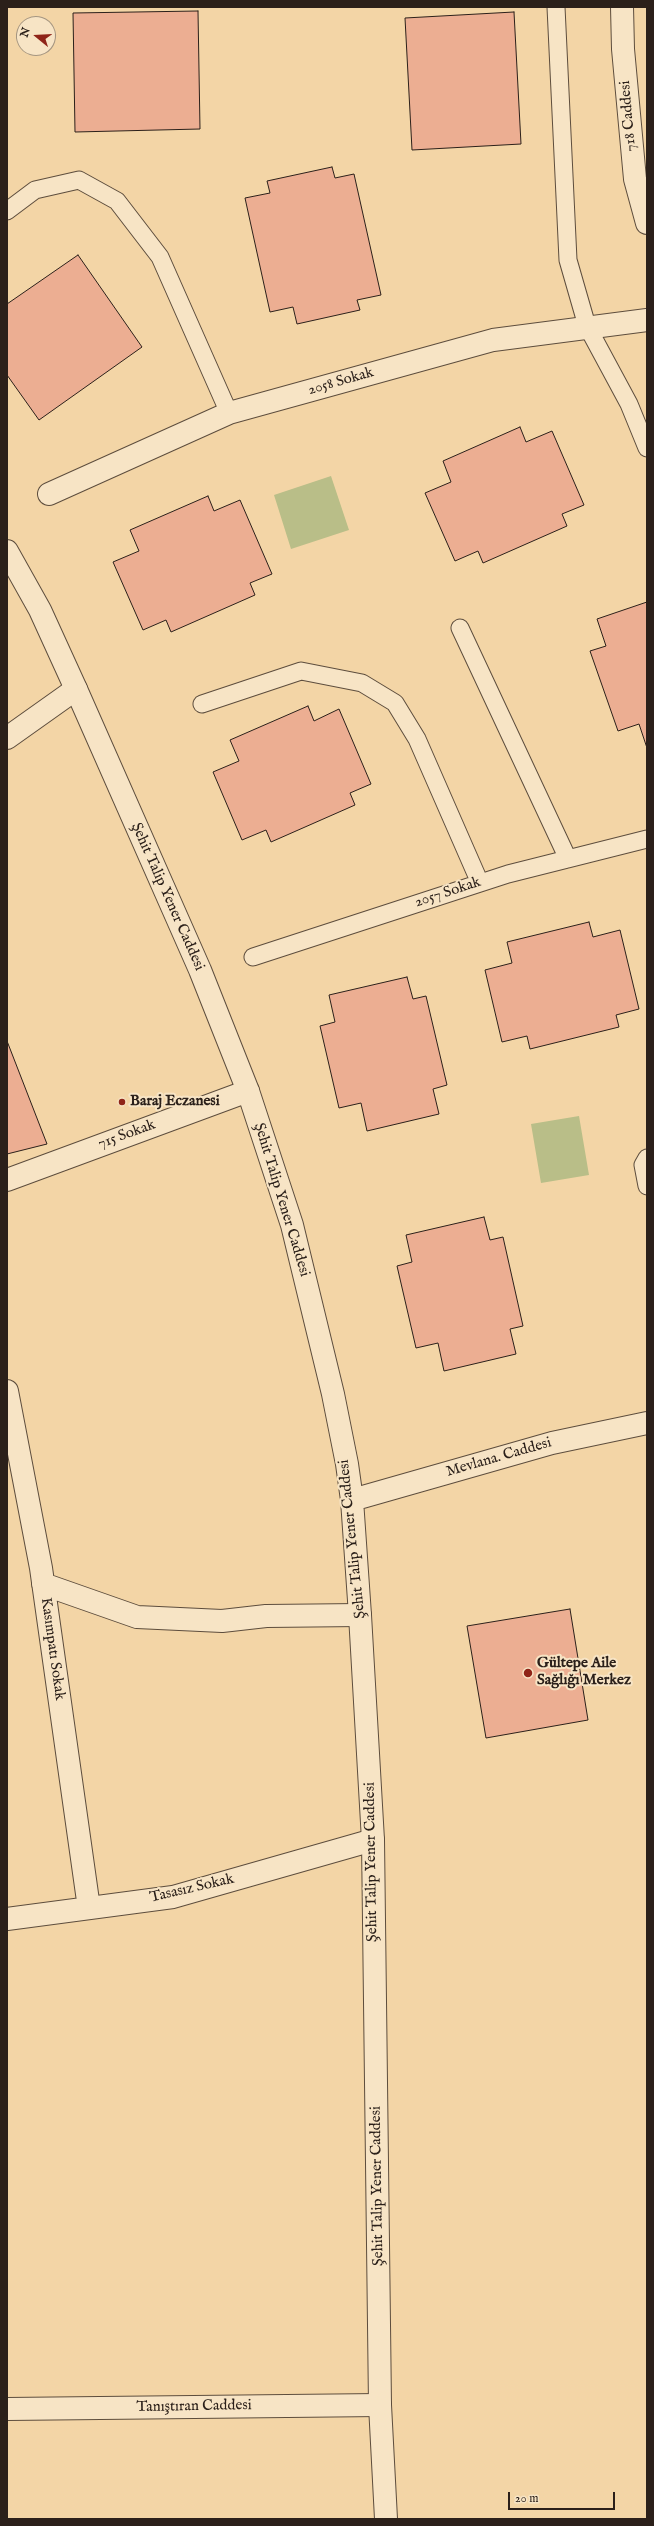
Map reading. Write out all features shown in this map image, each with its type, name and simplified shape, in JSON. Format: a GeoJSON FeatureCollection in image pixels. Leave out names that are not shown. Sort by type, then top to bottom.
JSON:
{"type":"FeatureCollection","features":[{"type":"Feature","properties":{"kind":"street","name":"718 Caddesi"},"geometry":{"type":"LineString","coordinates":[[622,7],[623,49],[635,179],[647,223]]}},
{"type":"Feature","properties":{"kind":"street","name":"2058 Sokak"},"geometry":{"type":"LineString","coordinates":[[49,494],[229,413],[493,340],[587,326],[647,320]]}},
{"type":"Feature","properties":{"kind":"street","name":"Şehit Talip Yener Caddesi"},"geometry":{"type":"LineString","coordinates":[[7,551],[40,610],[76,690],[200,970],[248,1091],[292,1225],[333,1394],[352,1500],[373,1840],[380,2405],[386,2519]]}},
{"type":"Feature","properties":{"kind":"street"},"geometry":{"type":"LineString","coordinates":[[7,738],[76,690]]}},
{"type":"Feature","properties":{"kind":"street","name":"715 Sokak"},"geometry":{"type":"LineString","coordinates":[[7,1180],[248,1091]]}},
{"type":"Feature","properties":{"kind":"street","name":"Kasımpatı Sokak"},"geometry":{"type":"LineString","coordinates":[[7,1390],[43,1584],[88,1908]]}},
{"type":"Feature","properties":{"kind":"street","name":"Mevlana. Caddesi"},"geometry":{"type":"LineString","coordinates":[[352,1500],[552,1443],[647,1423]]}},
{"type":"Feature","properties":{"kind":"street"},"geometry":{"type":"LineString","coordinates":[[43,1584],[137,1617],[222,1621],[266,1616],[360,1615]]}},
{"type":"Feature","properties":{"kind":"street","name":"Tasasız Sokak"},"geometry":{"type":"LineString","coordinates":[[7,1919],[173,1897],[373,1840]]}},
{"type":"Feature","properties":{"kind":"street","name":"Tanıştıran Caddesi"},"geometry":{"type":"LineString","coordinates":[[7,2409],[380,2405]]}},
{"type":"Feature","properties":{"kind":"lane"},"geometry":{"type":"LineString","coordinates":[[556,7],[568,260],[587,326],[629,404],[647,448]]}},
{"type":"Feature","properties":{"kind":"lane"},"geometry":{"type":"LineString","coordinates":[[7,211],[35,190],[79,180],[118,200],[160,257],[229,413]]}},
{"type":"Feature","properties":{"kind":"lane"},"geometry":{"type":"LineString","coordinates":[[460,628],[568,858]]}},
{"type":"Feature","properties":{"kind":"lane"},"geometry":{"type":"LineString","coordinates":[[202,704],[301,671],[362,683],[395,703],[417,739],[480,883]]}},
{"type":"Feature","properties":{"kind":"lane","name":"2057 Sokak"},"geometry":{"type":"LineString","coordinates":[[253,957],[480,883],[568,858],[647,839]]}},
{"type":"Feature","properties":{"kind":"lane"},"geometry":{"type":"LineString","coordinates":[[647,1158],[643,1165],[647,1186]]}},
{"type":"Feature","properties":{"kind":"green space"},"geometry":{"type":"Polygon","coordinates":[[[331,476],[349,530],[291,549],[274,495],[331,476]]]}},
{"type":"Feature","properties":{"kind":"green space"},"geometry":{"type":"Polygon","coordinates":[[[579,1116],[589,1175],[541,1183],[531,1124],[579,1116]]]}},
{"type":"Feature","properties":{"kind":"building"},"geometry":{"type":"Polygon","coordinates":[[[198,11],[200,129],[75,132],[73,13],[198,11]]]}},
{"type":"Feature","properties":{"kind":"building"},"geometry":{"type":"Polygon","coordinates":[[[514,12],[521,144],[412,150],[405,18],[514,12]]]}},
{"type":"Feature","properties":{"kind":"building"},"geometry":{"type":"Polygon","coordinates":[[[332,167],[335,178],[354,174],[381,295],[357,300],[360,310],[297,324],[293,307],[270,312],[245,198],[270,193],[267,181],[332,167]]]}},
{"type":"Feature","properties":{"kind":"building"},"geometry":{"type":"Polygon","coordinates":[[[78,255],[142,347],[39,420],[7,375],[7,304],[78,255]]]}},
{"type":"Feature","properties":{"kind":"building"},"geometry":{"type":"Polygon","coordinates":[[[520,427],[526,442],[552,431],[584,505],[562,514],[567,526],[483,563],[478,551],[455,561],[425,493],[451,482],[443,461],[520,427]]]}},
{"type":"Feature","properties":{"kind":"building"},"geometry":{"type":"Polygon","coordinates":[[[208,496],[214,511],[240,500],[272,574],[250,583],[255,595],[171,632],[166,620],[143,630],[113,562],[139,551],[130,530],[208,496]]]}},
{"type":"Feature","properties":{"kind":"building"},"geometry":{"type":"Polygon","coordinates":[[[647,602],[647,748],[639,724],[618,731],[590,651],[606,646],[597,619],[647,602]]]}},
{"type":"Feature","properties":{"kind":"building"},"geometry":{"type":"Polygon","coordinates":[[[308,706],[314,721],[339,709],[371,784],[350,793],[355,805],[271,842],[266,830],[242,840],[213,772],[239,761],[230,740],[308,706]]]}},
{"type":"Feature","properties":{"kind":"building"},"geometry":{"type":"Polygon","coordinates":[[[589,922],[593,937],[620,930],[639,1009],[616,1015],[619,1027],[530,1049],[527,1036],[502,1042],[485,970],[512,963],[507,942],[589,922]]]}},
{"type":"Feature","properties":{"kind":"building"},"geometry":{"type":"Polygon","coordinates":[[[407,977],[413,999],[426,996],[447,1085],[433,1089],[439,1114],[367,1131],[361,1103],[339,1108],[320,1026],[335,1022],[329,995],[407,977]]]}},
{"type":"Feature","properties":{"kind":"building"},"geometry":{"type":"Polygon","coordinates":[[[7,1041],[47,1144],[7,1154],[7,1041]]]}},
{"type":"Feature","properties":{"kind":"building"},"geometry":{"type":"Polygon","coordinates":[[[484,1217],[490,1240],[503,1237],[523,1326],[510,1329],[516,1354],[444,1371],[438,1343],[416,1348],[397,1266],[412,1262],[406,1235],[484,1217]]]}},
{"type":"Feature","properties":{"kind":"building","name":"Gültepe Aile Sağlığı Merkez"},"geometry":{"type":"Polygon","coordinates":[[[570,1609],[588,1720],[486,1738],[467,1626],[570,1609]]]}},
{"type":"Feature","properties":{"kind":"place","name":"Baraj Eczanesi"},"geometry":{"type":"Point","coordinates":[122,1102]}},
{"type":"Feature","properties":{"kind":"place","name":"Gültepe Aile Sağlığı Merkez"},"geometry":{"type":"Point","coordinates":[528,1673]}}]}
